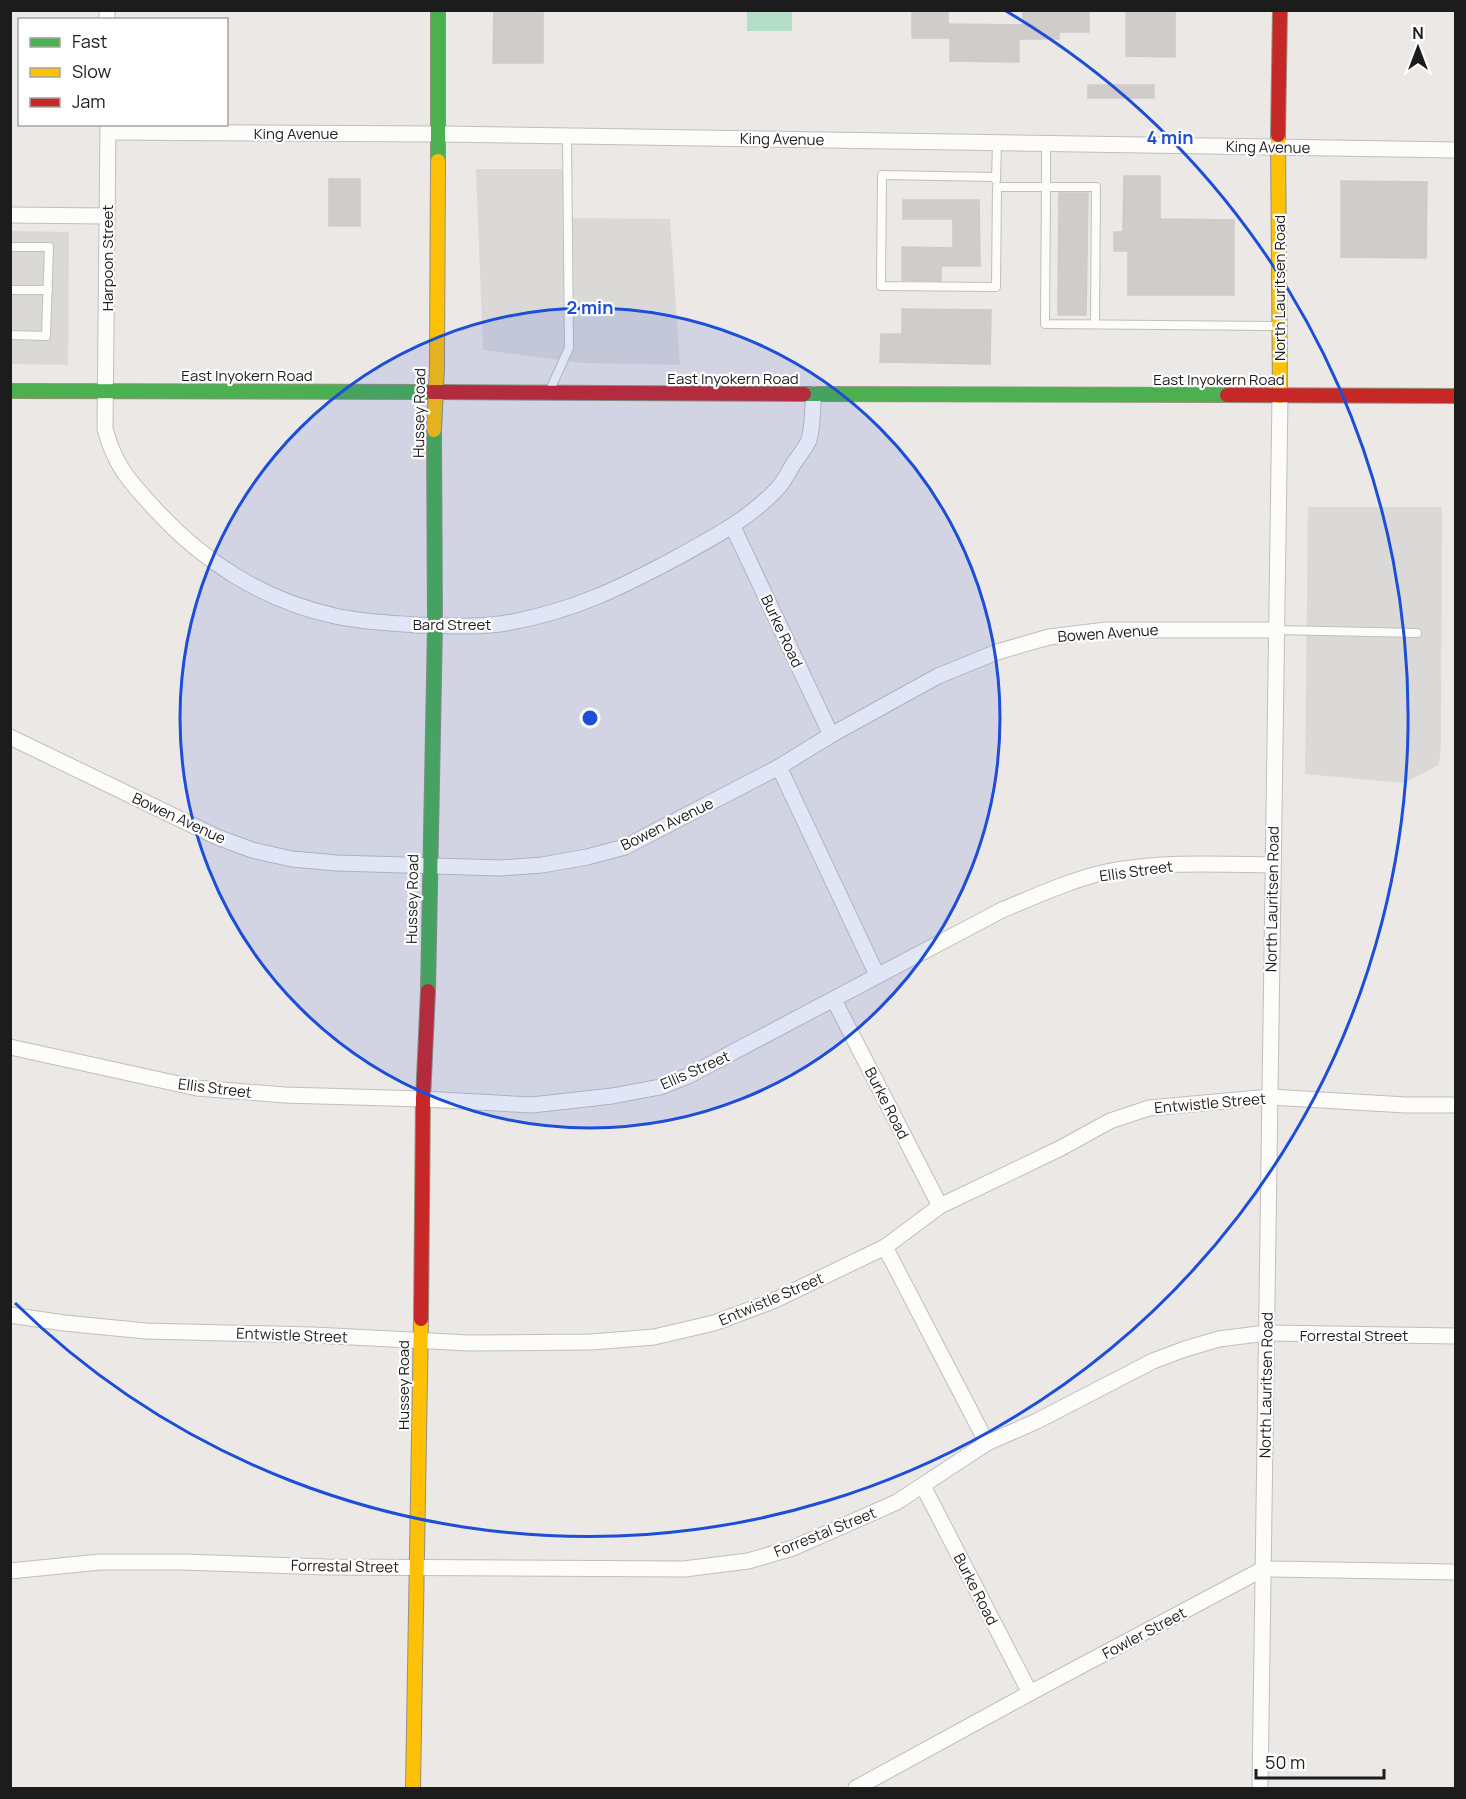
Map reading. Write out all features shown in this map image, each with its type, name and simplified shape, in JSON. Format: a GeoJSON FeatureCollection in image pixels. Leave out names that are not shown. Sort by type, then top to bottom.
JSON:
{"type":"FeatureCollection","features":[{"type":"Feature","properties":{"kind":"street","name":"Hussey Road"},"geometry":{"type":"LineString","coordinates":[[413,1788],[423,1099],[427,1030],[435,626],[438,10]]}},
{"type":"Feature","properties":{"kind":"street","name":"North Lauritsen Road"},"geometry":{"type":"LineString","coordinates":[[1260,1788],[1280,396],[1278,147],[1280,10]]}},
{"type":"Feature","properties":{"kind":"street","name":"King Avenue"},"geometry":{"type":"LineString","coordinates":[[108,128],[1455,150]]}},
{"type":"Feature","properties":{"kind":"street","name":"Harpoon Street"},"geometry":{"type":"LineString","coordinates":[[106,391],[108,128]]}},
{"type":"Feature","properties":{"kind":"street"},"geometry":{"type":"LineString","coordinates":[[10,215],[106,216]]}},
{"type":"Feature","properties":{"kind":"street","name":"East Inyokern Road"},"geometry":{"type":"LineString","coordinates":[[10,391],[1455,396]]}},
{"type":"Feature","properties":{"kind":"street","name":"Bard Street"},"geometry":{"type":"LineString","coordinates":[[106,391],[105,429],[111,449],[126,477],[177,534],[205,556],[256,587],[300,606],[334,616],[370,622],[473,627],[546,615],[588,602],[624,586],[733,527],[778,488],[808,441],[814,394]]}},
{"type":"Feature","properties":{"kind":"street","name":"Burke Road"},"geometry":{"type":"LineString","coordinates":[[733,527],[831,735]]}},
{"type":"Feature","properties":{"kind":"street","name":"Bowen Avenue"},"geometry":{"type":"LineString","coordinates":[[10,737],[217,837],[252,850],[292,859],[337,863],[501,868],[542,865],[625,847],[779,767],[831,735],[938,676],[997,652],[1049,637],[1106,630],[1277,630]]}},
{"type":"Feature","properties":{"kind":"street"},"geometry":{"type":"LineString","coordinates":[[779,767],[877,975]]}},
{"type":"Feature","properties":{"kind":"street","name":"Ellis Street"},"geometry":{"type":"LineString","coordinates":[[10,1047],[197,1088],[285,1095],[532,1105],[612,1096],[660,1087],[688,1076],[1002,910],[1055,888],[1106,873],[1159,866],[1211,863],[1272,865]]}},
{"type":"Feature","properties":{"kind":"street","name":"Burke Road"},"geometry":{"type":"LineString","coordinates":[[834,1000],[940,1206]]}},
{"type":"Feature","properties":{"kind":"street","name":"Entwistle Street"},"geometry":{"type":"LineString","coordinates":[[10,1315],[146,1331],[313,1335],[420,1341],[591,1342],[654,1337],[714,1323],[772,1301],[885,1247],[940,1206],[1061,1148],[1110,1120],[1149,1108],[1270,1097],[1406,1105],[1455,1105]]}},
{"type":"Feature","properties":{"kind":"street"},"geometry":{"type":"LineString","coordinates":[[885,1247],[987,1443]]}},
{"type":"Feature","properties":{"kind":"street","name":"Forrestal Street"},"geometry":{"type":"LineString","coordinates":[[10,1571],[100,1562],[183,1562],[326,1567],[684,1569],[748,1561],[793,1548],[897,1502],[987,1443],[1037,1421],[1153,1361],[1219,1340],[1266,1333],[1455,1336]]}},
{"type":"Feature","properties":{"kind":"street","name":"Burke Road"},"geometry":{"type":"LineString","coordinates":[[923,1486],[1030,1693]]}},
{"type":"Feature","properties":{"kind":"street","name":"Fowler Street"},"geometry":{"type":"LineString","coordinates":[[856,1788],[1263,1569],[1455,1572]]}},
{"type":"Feature","properties":{"kind":"lane"},"geometry":{"type":"LineString","coordinates":[[549,393],[569,348],[567,136]]}},
{"type":"Feature","properties":{"kind":"lane"},"geometry":{"type":"LineString","coordinates":[[996,177],[882,176],[881,286],[996,287],[997,143]]}},
{"type":"Feature","properties":{"kind":"lane"},"geometry":{"type":"LineString","coordinates":[[1046,144],[1045,324],[1280,326]]}},
{"type":"Feature","properties":{"kind":"lane"},"geometry":{"type":"LineString","coordinates":[[997,187],[1096,187],[1095,324]]}},
{"type":"Feature","properties":{"kind":"lane"},"geometry":{"type":"LineString","coordinates":[[10,247],[49,247],[46,336],[10,335]]}},
{"type":"Feature","properties":{"kind":"lane"},"geometry":{"type":"LineString","coordinates":[[10,290],[48,290]]}},
{"type":"Feature","properties":{"kind":"lane"},"geometry":{"type":"LineString","coordinates":[[1277,630],[1417,633]]}},
{"type":"Feature","properties":{"kind":"green space"},"geometry":{"type":"Polygon","coordinates":[[[747,11],[792,11],[792,31],[747,31],[747,11]]]}},
{"type":"Feature","properties":{"kind":"shaded area"},"geometry":{"type":"Polygon","coordinates":[[[476,169],[568,169],[571,218],[670,219],[680,365],[581,363],[483,350],[476,169]]]}},
{"type":"Feature","properties":{"kind":"shaded area"},"geometry":{"type":"Polygon","coordinates":[[[11,231],[69,232],[68,365],[11,364],[11,231]]]}},
{"type":"Feature","properties":{"kind":"shaded area"},"geometry":{"type":"Polygon","coordinates":[[[1308,507],[1442,507],[1439,765],[1403,783],[1305,774],[1308,507]]]}},
{"type":"Feature","properties":{"kind":"building"},"geometry":{"type":"Polygon","coordinates":[[[494,10],[543,10],[543,63],[493,63],[494,10]]]}},
{"type":"Feature","properties":{"kind":"building"},"geometry":{"type":"Polygon","coordinates":[[[912,10],[948,10],[948,24],[1023,25],[1023,10],[1089,10],[1089,32],[1059,32],[1059,39],[1019,39],[1019,62],[950,61],[950,38],[912,38],[912,10]]]}},
{"type":"Feature","properties":{"kind":"building"},"geometry":{"type":"Polygon","coordinates":[[[1126,10],[1175,12],[1175,57],[1126,56],[1126,10]]]}},
{"type":"Feature","properties":{"kind":"building"},"geometry":{"type":"Polygon","coordinates":[[[1088,85],[1154,85],[1154,98],[1088,98],[1088,85]]]}},
{"type":"Feature","properties":{"kind":"building"},"geometry":{"type":"Polygon","coordinates":[[[1124,176],[1160,176],[1160,219],[1234,220],[1234,295],[1128,295],[1128,251],[1114,251],[1114,232],[1123,232],[1124,176]]]}},
{"type":"Feature","properties":{"kind":"building"},"geometry":{"type":"Polygon","coordinates":[[[329,179],[360,179],[360,226],[329,226],[329,179]]]}},
{"type":"Feature","properties":{"kind":"building"},"geometry":{"type":"Polygon","coordinates":[[[1341,181],[1427,182],[1426,258],[1341,257],[1341,181]]]}},
{"type":"Feature","properties":{"kind":"building"},"geometry":{"type":"Polygon","coordinates":[[[1059,193],[1088,193],[1086,315],[1058,315],[1059,193]]]}},
{"type":"Feature","properties":{"kind":"building"},"geometry":{"type":"Polygon","coordinates":[[[903,200],[979,200],[980,266],[941,266],[941,281],[902,280],[902,247],[953,248],[953,219],[903,219],[903,200]]]}},
{"type":"Feature","properties":{"kind":"building"},"geometry":{"type":"Polygon","coordinates":[[[902,309],[991,310],[990,364],[880,362],[881,334],[902,334],[902,309]]]}},
{"type":"Feature","properties":{"kind":"traffic: fast"},"geometry":{"type":"LineString","coordinates":[[438,10],[438,161]]}},
{"type":"Feature","properties":{"kind":"traffic: fast"},"geometry":{"type":"LineString","coordinates":[[10,391],[431,392]]}},
{"type":"Feature","properties":{"kind":"traffic: fast"},"geometry":{"type":"LineString","coordinates":[[804,394],[1227,395]]}},
{"type":"Feature","properties":{"kind":"traffic: fast"},"geometry":{"type":"LineString","coordinates":[[428,991],[435,626],[434,430]]}},
{"type":"Feature","properties":{"kind":"traffic: slow"},"geometry":{"type":"LineString","coordinates":[[1278,135],[1280,396]]}},
{"type":"Feature","properties":{"kind":"traffic: slow"},"geometry":{"type":"LineString","coordinates":[[434,430],[437,368],[438,161]]}},
{"type":"Feature","properties":{"kind":"traffic: slow"},"geometry":{"type":"LineString","coordinates":[[413,1788],[421,1319]]}},
{"type":"Feature","properties":{"kind":"traffic: jam"},"geometry":{"type":"LineString","coordinates":[[1278,135],[1280,10]]}},
{"type":"Feature","properties":{"kind":"traffic: jam"},"geometry":{"type":"LineString","coordinates":[[431,392],[804,394]]}},
{"type":"Feature","properties":{"kind":"traffic: jam"},"geometry":{"type":"LineString","coordinates":[[1227,395],[1456,396]]}},
{"type":"Feature","properties":{"kind":"traffic: jam"},"geometry":{"type":"LineString","coordinates":[[421,1319],[423,1099],[428,991]]}}]}
